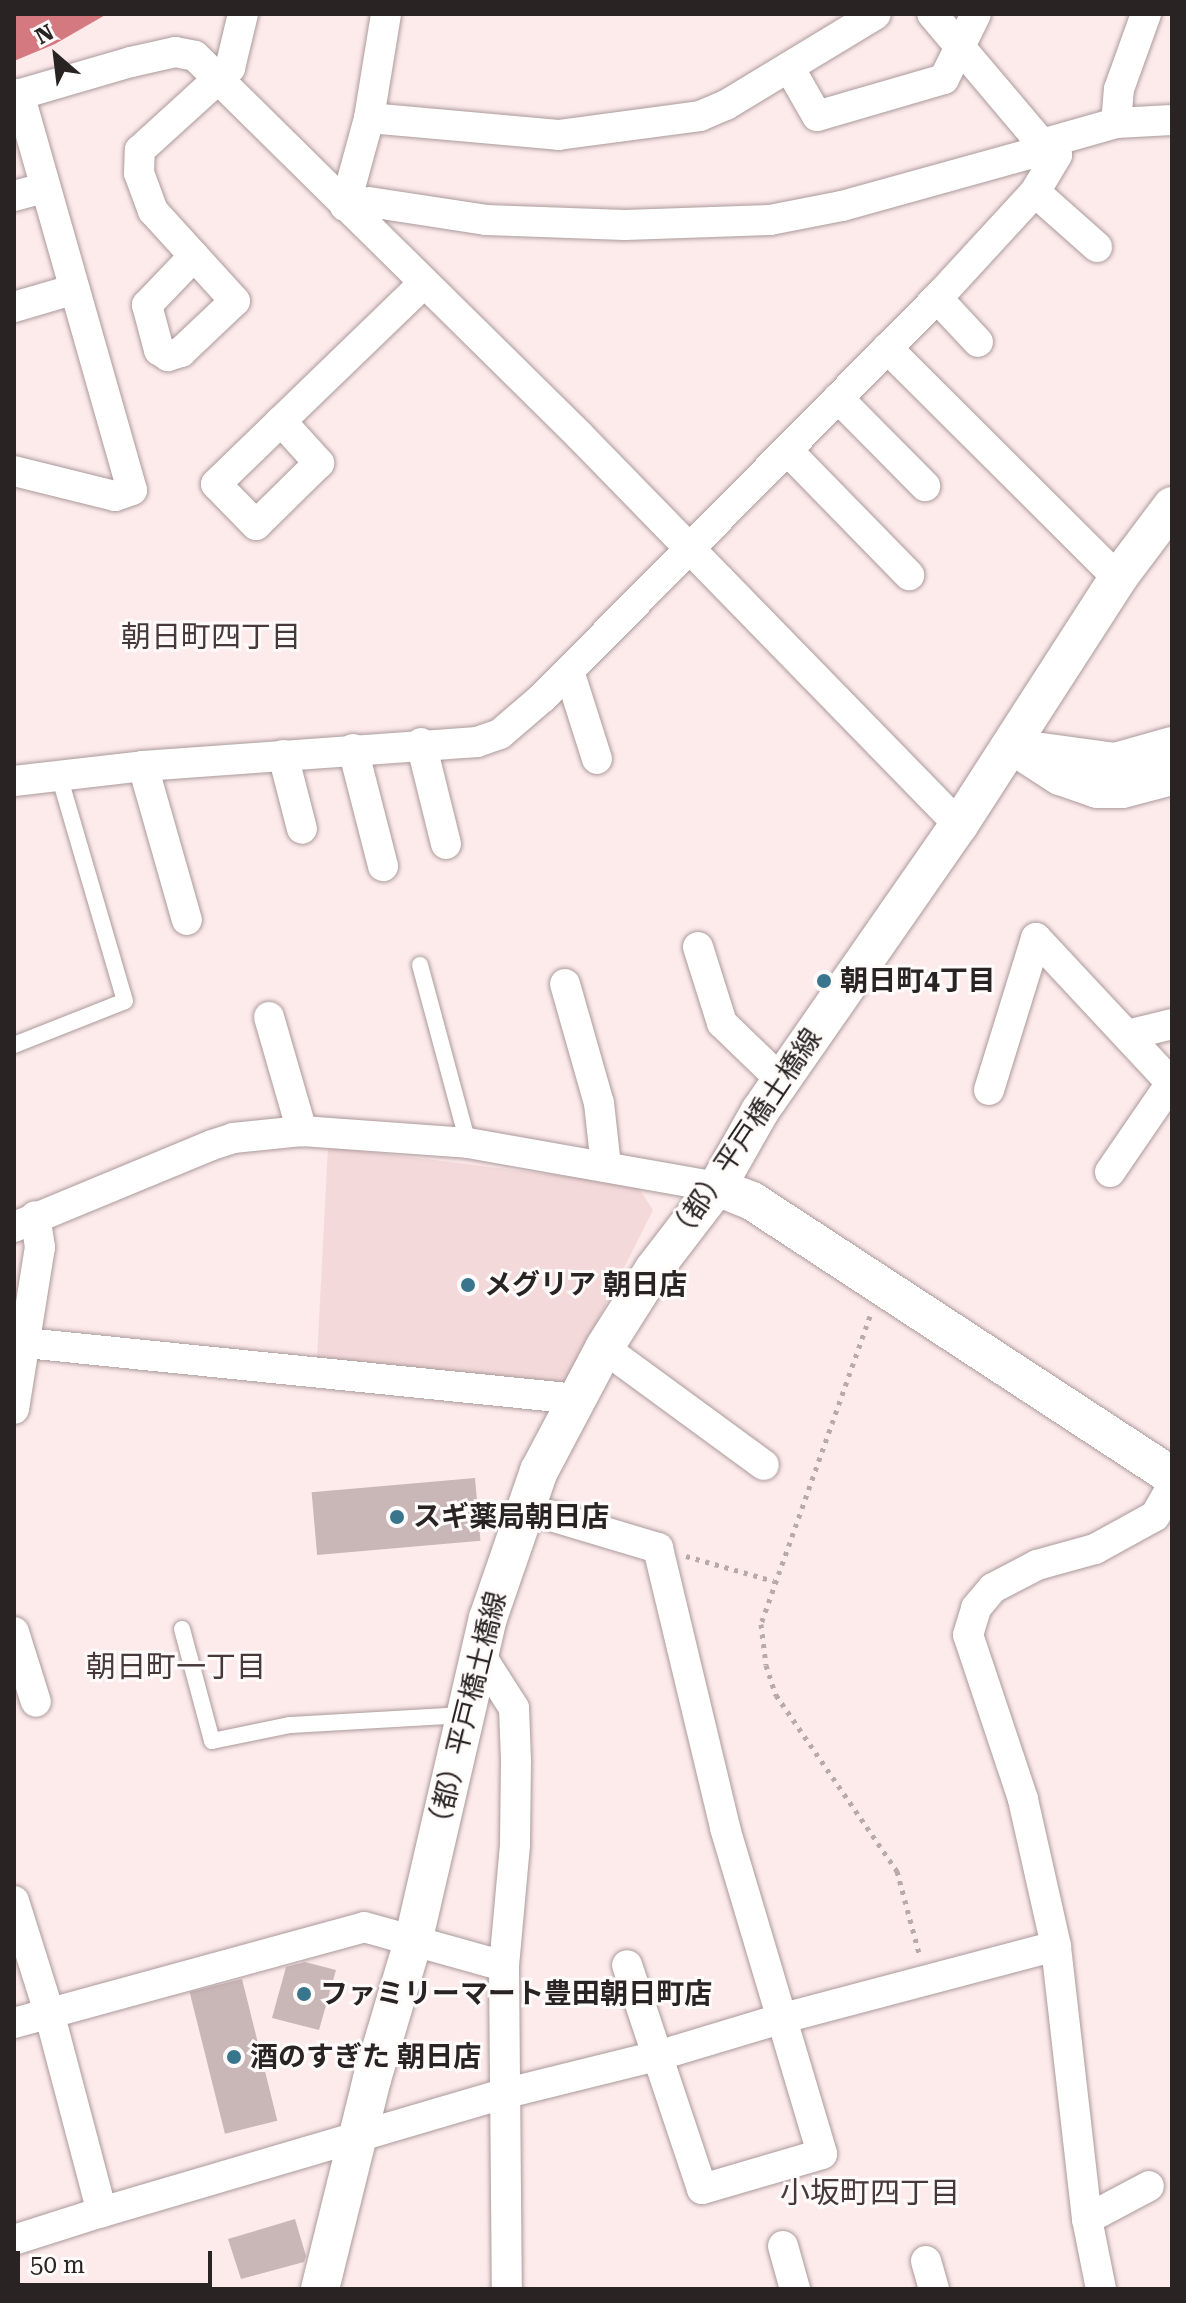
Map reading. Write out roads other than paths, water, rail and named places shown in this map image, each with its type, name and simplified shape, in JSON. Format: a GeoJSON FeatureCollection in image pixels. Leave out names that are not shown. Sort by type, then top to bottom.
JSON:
{"type":"FeatureCollection","features":[{"type":"Feature","properties":{"kind":"street"},"geometry":{"type":"LineString","coordinates":[[194,256],[153,211],[139,173],[140,150],[230,68],[243,14]]}},
{"type":"Feature","properties":{"kind":"street"},"geometry":{"type":"LineString","coordinates":[[345,206],[369,118],[386,14]]}},
{"type":"Feature","properties":{"kind":"street"},"geometry":{"type":"LineString","coordinates":[[369,118],[558,135],[700,116],[876,14]]}},
{"type":"Feature","properties":{"kind":"street"},"geometry":{"type":"LineString","coordinates":[[14,781],[143,766],[421,743],[477,742],[500,734],[570,674],[937,298],[1035,192],[1057,155],[1042,144],[932,14]]}},
{"type":"Feature","properties":{"kind":"street"},"geometry":{"type":"LineString","coordinates":[[789,67],[817,116],[944,79],[961,50],[976,14]]}},
{"type":"Feature","properties":{"kind":"street"},"geometry":{"type":"LineString","coordinates":[[1116,123],[1119,89],[1146,14]]}},
{"type":"Feature","properties":{"kind":"street"},"geometry":{"type":"LineString","coordinates":[[14,471],[115,496],[132,490],[17,95],[175,52],[195,56],[579,435],[959,825]]}},
{"type":"Feature","properties":{"kind":"street"},"geometry":{"type":"LineString","coordinates":[[345,206],[369,202],[486,220],[625,225],[770,220],[842,206],[1029,154],[1042,144],[1116,123],[1172,120]]}},
{"type":"Feature","properties":{"kind":"street"},"geometry":{"type":"LineString","coordinates":[[14,196],[44,188]]}},
{"type":"Feature","properties":{"kind":"street"},"geometry":{"type":"LineString","coordinates":[[1035,192],[1097,247]]}},
{"type":"Feature","properties":{"kind":"street"},"geometry":{"type":"LineString","coordinates":[[281,421],[424,283]]}},
{"type":"Feature","properties":{"kind":"street"},"geometry":{"type":"LineString","coordinates":[[14,307],[72,290]]}},
{"type":"Feature","properties":{"kind":"street"},"geometry":{"type":"LineString","coordinates":[[937,298],[978,342]]}},
{"type":"Feature","properties":{"kind":"street"},"geometry":{"type":"LineString","coordinates":[[887,348],[1118,578]]}},
{"type":"Feature","properties":{"kind":"street"},"geometry":{"type":"LineString","coordinates":[[838,398],[925,486]]}},
{"type":"Feature","properties":{"kind":"street"},"geometry":{"type":"LineString","coordinates":[[787,450],[909,575]]}},
{"type":"Feature","properties":{"kind":"street","name":"（都）平戸橋土橋線"},"geometry":{"type":"LineString","coordinates":[[320,2289],[414,1938],[479,1653],[524,1508],[539,1471],[604,1348],[654,1269],[717,1187],[781,1080],[959,825],[1118,578],[1172,506]]}},
{"type":"Feature","properties":{"kind":"street"},"geometry":{"type":"LineString","coordinates":[[570,674],[597,759]]}},
{"type":"Feature","properties":{"kind":"street"},"geometry":{"type":"LineString","coordinates":[[421,743],[446,844]]}},
{"type":"Feature","properties":{"kind":"street"},"geometry":{"type":"LineString","coordinates":[[1012,745],[1064,757],[1115,762],[1172,746]]}},
{"type":"Feature","properties":{"kind":"street"},"geometry":{"type":"LineString","coordinates":[[1012,745],[1060,776],[1097,789],[1122,789],[1172,776]]}},
{"type":"Feature","properties":{"kind":"street"},"geometry":{"type":"LineString","coordinates":[[353,749],[383,866]]}},
{"type":"Feature","properties":{"kind":"street"},"geometry":{"type":"LineString","coordinates":[[283,755],[302,829]]}},
{"type":"Feature","properties":{"kind":"street"},"geometry":{"type":"LineString","coordinates":[[143,766],[187,920]]}},
{"type":"Feature","properties":{"kind":"street"},"geometry":{"type":"LineString","coordinates":[[989,1090],[1036,938],[1172,1084],[1110,1172]]}},
{"type":"Feature","properties":{"kind":"street"},"geometry":{"type":"LineString","coordinates":[[698,947],[722,1023],[781,1080]]}},
{"type":"Feature","properties":{"kind":"street"},"geometry":{"type":"LineString","coordinates":[[565,984],[599,1103],[606,1166]]}},
{"type":"Feature","properties":{"kind":"street"},"geometry":{"type":"LineString","coordinates":[[269,1017],[302,1131]]}},
{"type":"Feature","properties":{"kind":"street"},"geometry":{"type":"LineString","coordinates":[[1127,1035],[1172,1024]]}},
{"type":"Feature","properties":{"kind":"street"},"geometry":{"type":"LineString","coordinates":[[14,1409],[40,1247],[24,1221],[174,1158],[233,1138],[302,1131],[468,1143],[717,1187],[752,1201],[1172,1476]]}},
{"type":"Feature","properties":{"kind":"street"},"geometry":{"type":"LineString","coordinates":[[26,1343],[577,1399]]}},
{"type":"Feature","properties":{"kind":"street"},"geometry":{"type":"LineString","coordinates":[[604,1348],[764,1465]]}},
{"type":"Feature","properties":{"kind":"street"},"geometry":{"type":"LineString","coordinates":[[1101,2289],[1087,2219],[1056,1946],[1023,1799],[968,1635],[976,1608],[993,1588],[1037,1565],[1095,1549],[1155,1516],[1172,1487]]}},
{"type":"Feature","properties":{"kind":"street"},"geometry":{"type":"LineString","coordinates":[[524,1508],[658,1548],[725,1828],[822,2154],[702,2189],[627,1965]]}},
{"type":"Feature","properties":{"kind":"street"},"geometry":{"type":"LineString","coordinates":[[14,1632],[36,1702]]}},
{"type":"Feature","properties":{"kind":"street"},"geometry":{"type":"LineString","coordinates":[[479,1653],[514,1708],[515,1845],[504,1966],[507,2289]]}},
{"type":"Feature","properties":{"kind":"street"},"geometry":{"type":"LineString","coordinates":[[14,1901],[49,2012],[102,2212]]}},
{"type":"Feature","properties":{"kind":"street"},"geometry":{"type":"LineString","coordinates":[[14,2023],[364,1927],[414,1938],[504,1966]]}},
{"type":"Feature","properties":{"kind":"street"},"geometry":{"type":"LineString","coordinates":[[14,2240],[507,2093],[657,2056],[780,2019],[1056,1946]]}},
{"type":"Feature","properties":{"kind":"street"},"geometry":{"type":"LineString","coordinates":[[1087,2219],[1149,2186]]}},
{"type":"Feature","properties":{"kind":"street"},"geometry":{"type":"LineString","coordinates":[[783,2246],[795,2289]]}},
{"type":"Feature","properties":{"kind":"lane"},"geometry":{"type":"LineString","coordinates":[[14,1045],[125,1001],[59,775]]}},
{"type":"Feature","properties":{"kind":"lane"},"geometry":{"type":"LineString","coordinates":[[420,965],[468,1143]]}},
{"type":"Feature","properties":{"kind":"lane"},"geometry":{"type":"LineString","coordinates":[[182,1629],[212,1741],[290,1725],[465,1715]]}},
{"type":"Feature","properties":{"kind":"place","name":"朝日町4丁目"},"geometry":{"type":"Point","coordinates":[824,981]}},
{"type":"Feature","properties":{"kind":"place","name":"メグリア 朝日店"},"geometry":{"type":"Point","coordinates":[468,1285]}},
{"type":"Feature","properties":{"kind":"place","name":"スギ薬局朝日店"},"geometry":{"type":"Point","coordinates":[397,1517]}},
{"type":"Feature","properties":{"kind":"place","name":"ファミリーマート豊田朝日町店"},"geometry":{"type":"Point","coordinates":[304,1994]}},
{"type":"Feature","properties":{"kind":"place","name":"酒のすぎた 朝日店"},"geometry":{"type":"Point","coordinates":[234,2057]}},
{"type":"Feature","properties":{"kind":"district","name":"朝日町四丁目"},"geometry":{"type":"Point","coordinates":[211,637]}},
{"type":"Feature","properties":{"kind":"district","name":"朝日町一丁目"},"geometry":{"type":"Point","coordinates":[176,1667]}},
{"type":"Feature","properties":{"kind":"district","name":"小坂町四丁目"},"geometry":{"type":"Point","coordinates":[870,2193]}}]}
